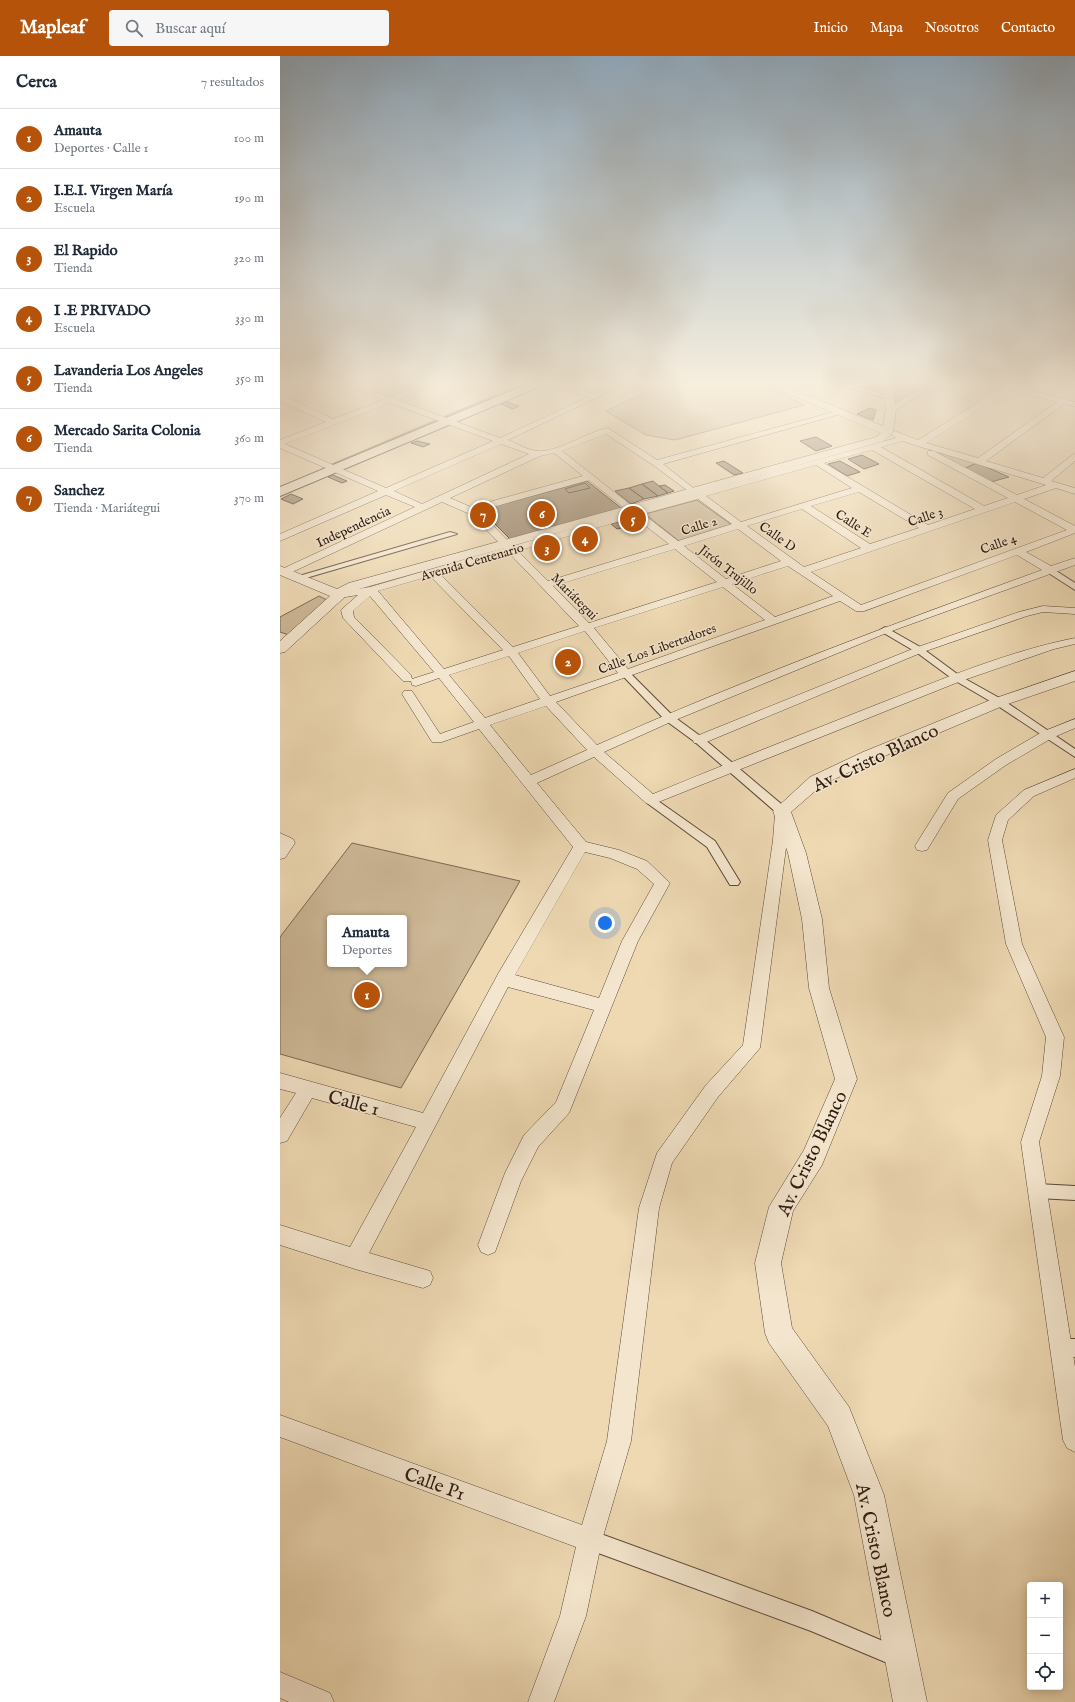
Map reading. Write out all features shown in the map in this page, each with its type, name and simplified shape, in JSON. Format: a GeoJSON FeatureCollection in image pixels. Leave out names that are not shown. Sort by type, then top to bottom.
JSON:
{"type":"FeatureCollection","features":[{"type":"Feature","properties":{"kind":"main road"},"geometry":{"type":"LineString","coordinates":[[280,483],[348,459]]}},
{"type":"Feature","properties":{"kind":"main road"},"geometry":{"type":"LineString","coordinates":[[280,492],[328,467]]}},
{"type":"Feature","properties":{"kind":"street"},"geometry":{"type":"LineString","coordinates":[[311,459],[424,508]]}},
{"type":"Feature","properties":{"kind":"street"},"geometry":{"type":"LineString","coordinates":[[280,538],[460,459]]}},
{"type":"Feature","properties":{"kind":"street","name":"Independencia"},"geometry":{"type":"LineString","coordinates":[[287,573],[527,459]]}},
{"type":"Feature","properties":{"kind":"street","name":"Jirón Trujillo"},"geometry":{"type":"LineString","coordinates":[[567,459],[773,622]]}},
{"type":"Feature","properties":{"kind":"street","name":"Calle D"},"geometry":{"type":"LineString","coordinates":[[650,459],[739,526],[841,597]]}},
{"type":"Feature","properties":{"kind":"street"},"geometry":{"type":"LineString","coordinates":[[656,463],[671,459]]}},
{"type":"Feature","properties":{"kind":"street","name":"Avenida Centenario"},"geometry":{"type":"LineString","coordinates":[[697,494],[812,459]]}},
{"type":"Feature","properties":{"kind":"street","name":"Avenida Centenario"},"geometry":{"type":"LineString","coordinates":[[282,646],[343,591],[354,586],[508,547],[633,511],[833,459]]}},
{"type":"Feature","properties":{"kind":"street"},"geometry":{"type":"LineString","coordinates":[[894,459],[983,510]]}},
{"type":"Feature","properties":{"kind":"street"},"geometry":{"type":"LineString","coordinates":[[944,459],[1015,499],[1075,530]]}},
{"type":"Feature","properties":{"kind":"street"},"geometry":{"type":"LineString","coordinates":[[973,459],[1075,491]]}},
{"type":"Feature","properties":{"kind":"street"},"geometry":{"type":"LineString","coordinates":[[1045,481],[1072,459]]}},
{"type":"Feature","properties":{"kind":"street"},"geometry":{"type":"LineString","coordinates":[[818,463],[927,529]]}},
{"type":"Feature","properties":{"kind":"street"},"geometry":{"type":"LineString","coordinates":[[472,510],[591,477]]}},
{"type":"Feature","properties":{"kind":"street","name":"Calle 3"},"geometry":{"type":"LineString","coordinates":[[802,571],[1056,485]]}},
{"type":"Feature","properties":{"kind":"street","name":"Calle 2"},"geometry":{"type":"LineString","coordinates":[[545,585],[677,546],[861,488]]}},
{"type":"Feature","properties":{"kind":"street","name":"Mariátegui"},"geometry":{"type":"LineString","coordinates":[[444,499],[472,510],[587,627],[626,674]]}},
{"type":"Feature","properties":{"kind":"street","name":"Calle E"},"geometry":{"type":"LineString","coordinates":[[804,506],[869,548]]}},
{"type":"Feature","properties":{"kind":"street","name":"Calle 4"},"geometry":{"type":"LineString","coordinates":[[841,597],[860,609],[1075,530]]}},
{"type":"Feature","properties":{"kind":"street"},"geometry":{"type":"LineString","coordinates":[[287,573],[453,534]]}},
{"type":"Feature","properties":{"kind":"street","name":"Avenida Centenario"},"geometry":{"type":"LineString","coordinates":[[339,595],[371,590],[508,547]]}},
{"type":"Feature","properties":{"kind":"street"},"geometry":{"type":"LineString","coordinates":[[1017,551],[1050,570],[1075,587]]}},
{"type":"Feature","properties":{"kind":"street"},"geometry":{"type":"LineString","coordinates":[[529,781],[669,718],[885,630],[1075,561]]}},
{"type":"Feature","properties":{"kind":"street"},"geometry":{"type":"LineString","coordinates":[[488,1245],[512,1179],[531,1141],[564,1107],[630,941],[662,883],[642,865],[614,854],[581,846],[442,674],[371,590],[347,610],[349,618],[411,680],[442,674],[723,582],[789,562]]}},
{"type":"Feature","properties":{"kind":"street"},"geometry":{"type":"LineString","coordinates":[[432,572],[511,651],[548,701],[596,752],[651,800],[711,844],[734,882]]}},
{"type":"Feature","properties":{"kind":"street"},"geometry":{"type":"LineString","coordinates":[[287,573],[339,595]]}},
{"type":"Feature","properties":{"kind":"street","name":"Calle Los Libertadores"},"geometry":{"type":"LineString","coordinates":[[408,694],[437,739],[626,674],[841,597]]}},
{"type":"Feature","properties":{"kind":"street"},"geometry":{"type":"LineString","coordinates":[[699,740],[919,650],[1023,614],[1043,609],[1075,611]]}},
{"type":"Feature","properties":{"kind":"street"},"geometry":{"type":"LineString","coordinates":[[885,630],[919,650],[957,678],[999,702],[1075,754]]}},
{"type":"Feature","properties":{"kind":"street"},"geometry":{"type":"LineString","coordinates":[[651,800],[729,767],[957,678],[1051,646],[1075,641]]}},
{"type":"Feature","properties":{"kind":"street"},"geometry":{"type":"LineString","coordinates":[[541,1702],[573,1616],[590,1540],[619,1441],[649,1208],[664,1159],[712,1091],[751,1048],[780,840],[782,811],[699,740],[669,718],[626,674]]}},
{"type":"Feature","properties":{"kind":"street","name":"Av. Cristo Blanco"},"geometry":{"type":"LineString","coordinates":[[910,1702],[900,1658],[869,1495],[839,1418],[779,1333],[768,1263],[780,1207],[813,1157],[846,1079],[819,988],[812,919],[797,853],[782,811],[816,782],[869,756],[999,702],[1075,676]]}},
{"type":"Feature","properties":{"kind":"street"},"geometry":{"type":"LineString","coordinates":[[922,846],[953,796],[1001,762],[1048,735],[1075,723]]}},
{"type":"Feature","properties":{"kind":"street"},"geometry":{"type":"LineString","coordinates":[[1075,773],[1029,793],[1001,818],[995,840],[1014,944],[1055,1037],[1051,1076],[1030,1142],[1037,1192],[1068,1348],[1075,1440]]}},
{"type":"Feature","properties":{"kind":"street"},"geometry":{"type":"LineString","coordinates":[[355,1259],[504,979],[581,846]]}},
{"type":"Feature","properties":{"kind":"street"},"geometry":{"type":"LineString","coordinates":[[504,979],[605,1006]]}},
{"type":"Feature","properties":{"kind":"street","name":"Calle 1"},"geometry":{"type":"LineString","coordinates":[[280,1081],[428,1122]]}},
{"type":"Feature","properties":{"kind":"street"},"geometry":{"type":"LineString","coordinates":[[280,1136],[308,1089]]}},
{"type":"Feature","properties":{"kind":"street"},"geometry":{"type":"LineString","coordinates":[[1037,1192],[1075,1193]]}},
{"type":"Feature","properties":{"kind":"street"},"geometry":{"type":"LineString","coordinates":[[280,1235],[355,1259],[423,1278]]}},
{"type":"Feature","properties":{"kind":"street","name":"Calle P1"},"geometry":{"type":"LineString","coordinates":[[280,1426],[590,1540]]}},
{"type":"Feature","properties":{"kind":"street"},"geometry":{"type":"LineString","coordinates":[[590,1540],[812,1621],[900,1658]]}},
{"type":"Feature","properties":{"kind":"street"},"geometry":{"type":"LineString","coordinates":[[280,1685],[320,1702]]}},
{"type":"Feature","properties":{"kind":"shaded area"},"geometry":{"type":"Polygon","coordinates":[[[344,459],[352,459],[335,466],[332,464],[344,459]]]}},
{"type":"Feature","properties":{"kind":"shaded area"},"geometry":{"type":"Polygon","coordinates":[[[945,459],[963,459],[977,463],[963,469],[945,459]]]}},
{"type":"Feature","properties":{"kind":"shaded area"},"geometry":{"type":"Polygon","coordinates":[[[697,500],[732,525],[679,541],[645,514],[697,500]]]}},
{"type":"Feature","properties":{"kind":"shaded area"},"geometry":{"type":"Polygon","coordinates":[[[319,596],[327,600],[289,635],[280,632],[280,617],[319,596]]]}},
{"type":"Feature","properties":{"kind":"shaded area"},"geometry":{"type":"Polygon","coordinates":[[[352,843],[520,881],[401,1088],[280,1054],[280,937],[352,843]]]}},
{"type":"Feature","properties":{"kind":"building"},"geometry":{"type":"Polygon","coordinates":[[[848,459],[869,459],[879,464],[864,469],[848,459]]]}},
{"type":"Feature","properties":{"kind":"building"},"geometry":{"type":"Polygon","coordinates":[[[724,461],[743,473],[734,475],[716,463],[724,461]]]}},
{"type":"Feature","properties":{"kind":"building"},"geometry":{"type":"Polygon","coordinates":[[[840,461],[860,472],[847,476],[828,464],[840,461]]]}},
{"type":"Feature","properties":{"kind":"building"},"geometry":{"type":"Polygon","coordinates":[[[977,463],[1009,477],[991,482],[963,469],[977,463]]]}},
{"type":"Feature","properties":{"kind":"building"},"geometry":{"type":"Polygon","coordinates":[[[333,475],[347,481],[342,483],[328,477],[333,475]]]}},
{"type":"Feature","properties":{"kind":"building"},"geometry":{"type":"Polygon","coordinates":[[[587,481],[621,508],[511,540],[481,510],[587,481]]]}},
{"type":"Feature","properties":{"kind":"building"},"geometry":{"type":"Polygon","coordinates":[[[653,481],[668,493],[658,496],[642,484],[653,481]]]}},
{"type":"Feature","properties":{"kind":"building"},"geometry":{"type":"Polygon","coordinates":[[[585,483],[590,488],[569,493],[565,489],[585,483]]]}},
{"type":"Feature","properties":{"kind":"building"},"geometry":{"type":"Polygon","coordinates":[[[642,484],[658,496],[644,499],[629,488],[642,484]]]}},
{"type":"Feature","properties":{"kind":"building"},"geometry":{"type":"Polygon","coordinates":[[[665,485],[674,491],[668,493],[659,486],[665,485]]]}},
{"type":"Feature","properties":{"kind":"building"},"geometry":{"type":"Polygon","coordinates":[[[629,488],[644,499],[631,504],[615,491],[629,488]]]}},
{"type":"Feature","properties":{"kind":"building"},"geometry":{"type":"Polygon","coordinates":[[[291,494],[303,499],[293,504],[281,499],[291,494]]]}},
{"type":"Feature","properties":{"kind":"building"},"geometry":{"type":"Polygon","coordinates":[[[635,517],[641,523],[617,529],[611,524],[635,517]]]}},
{"type":"Feature","properties":{"kind":"building"},"geometry":{"type":"Polygon","coordinates":[[[552,542],[561,550],[545,554],[537,547],[552,542]]]}},
{"type":"Feature","properties":{"kind":"place","name":"Mercado Sarita Colonia"},"geometry":{"type":"Point","coordinates":[542,514]}},
{"type":"Feature","properties":{"kind":"place","name":"Sanchez"},"geometry":{"type":"Point","coordinates":[483,515]}},
{"type":"Feature","properties":{"kind":"place","name":"Lavanderia Los Angeles"},"geometry":{"type":"Point","coordinates":[633,519]}},
{"type":"Feature","properties":{"kind":"place","name":"I .E PRIVADO"},"geometry":{"type":"Point","coordinates":[585,539]}},
{"type":"Feature","properties":{"kind":"place","name":"El Rapido"},"geometry":{"type":"Point","coordinates":[547,548]}},
{"type":"Feature","properties":{"kind":"place","name":"I.E.I. Virgen María"},"geometry":{"type":"Point","coordinates":[568,662]}},
{"type":"Feature","properties":{"kind":"place","name":"Amauta"},"geometry":{"type":"Point","coordinates":[367,995]}}]}
